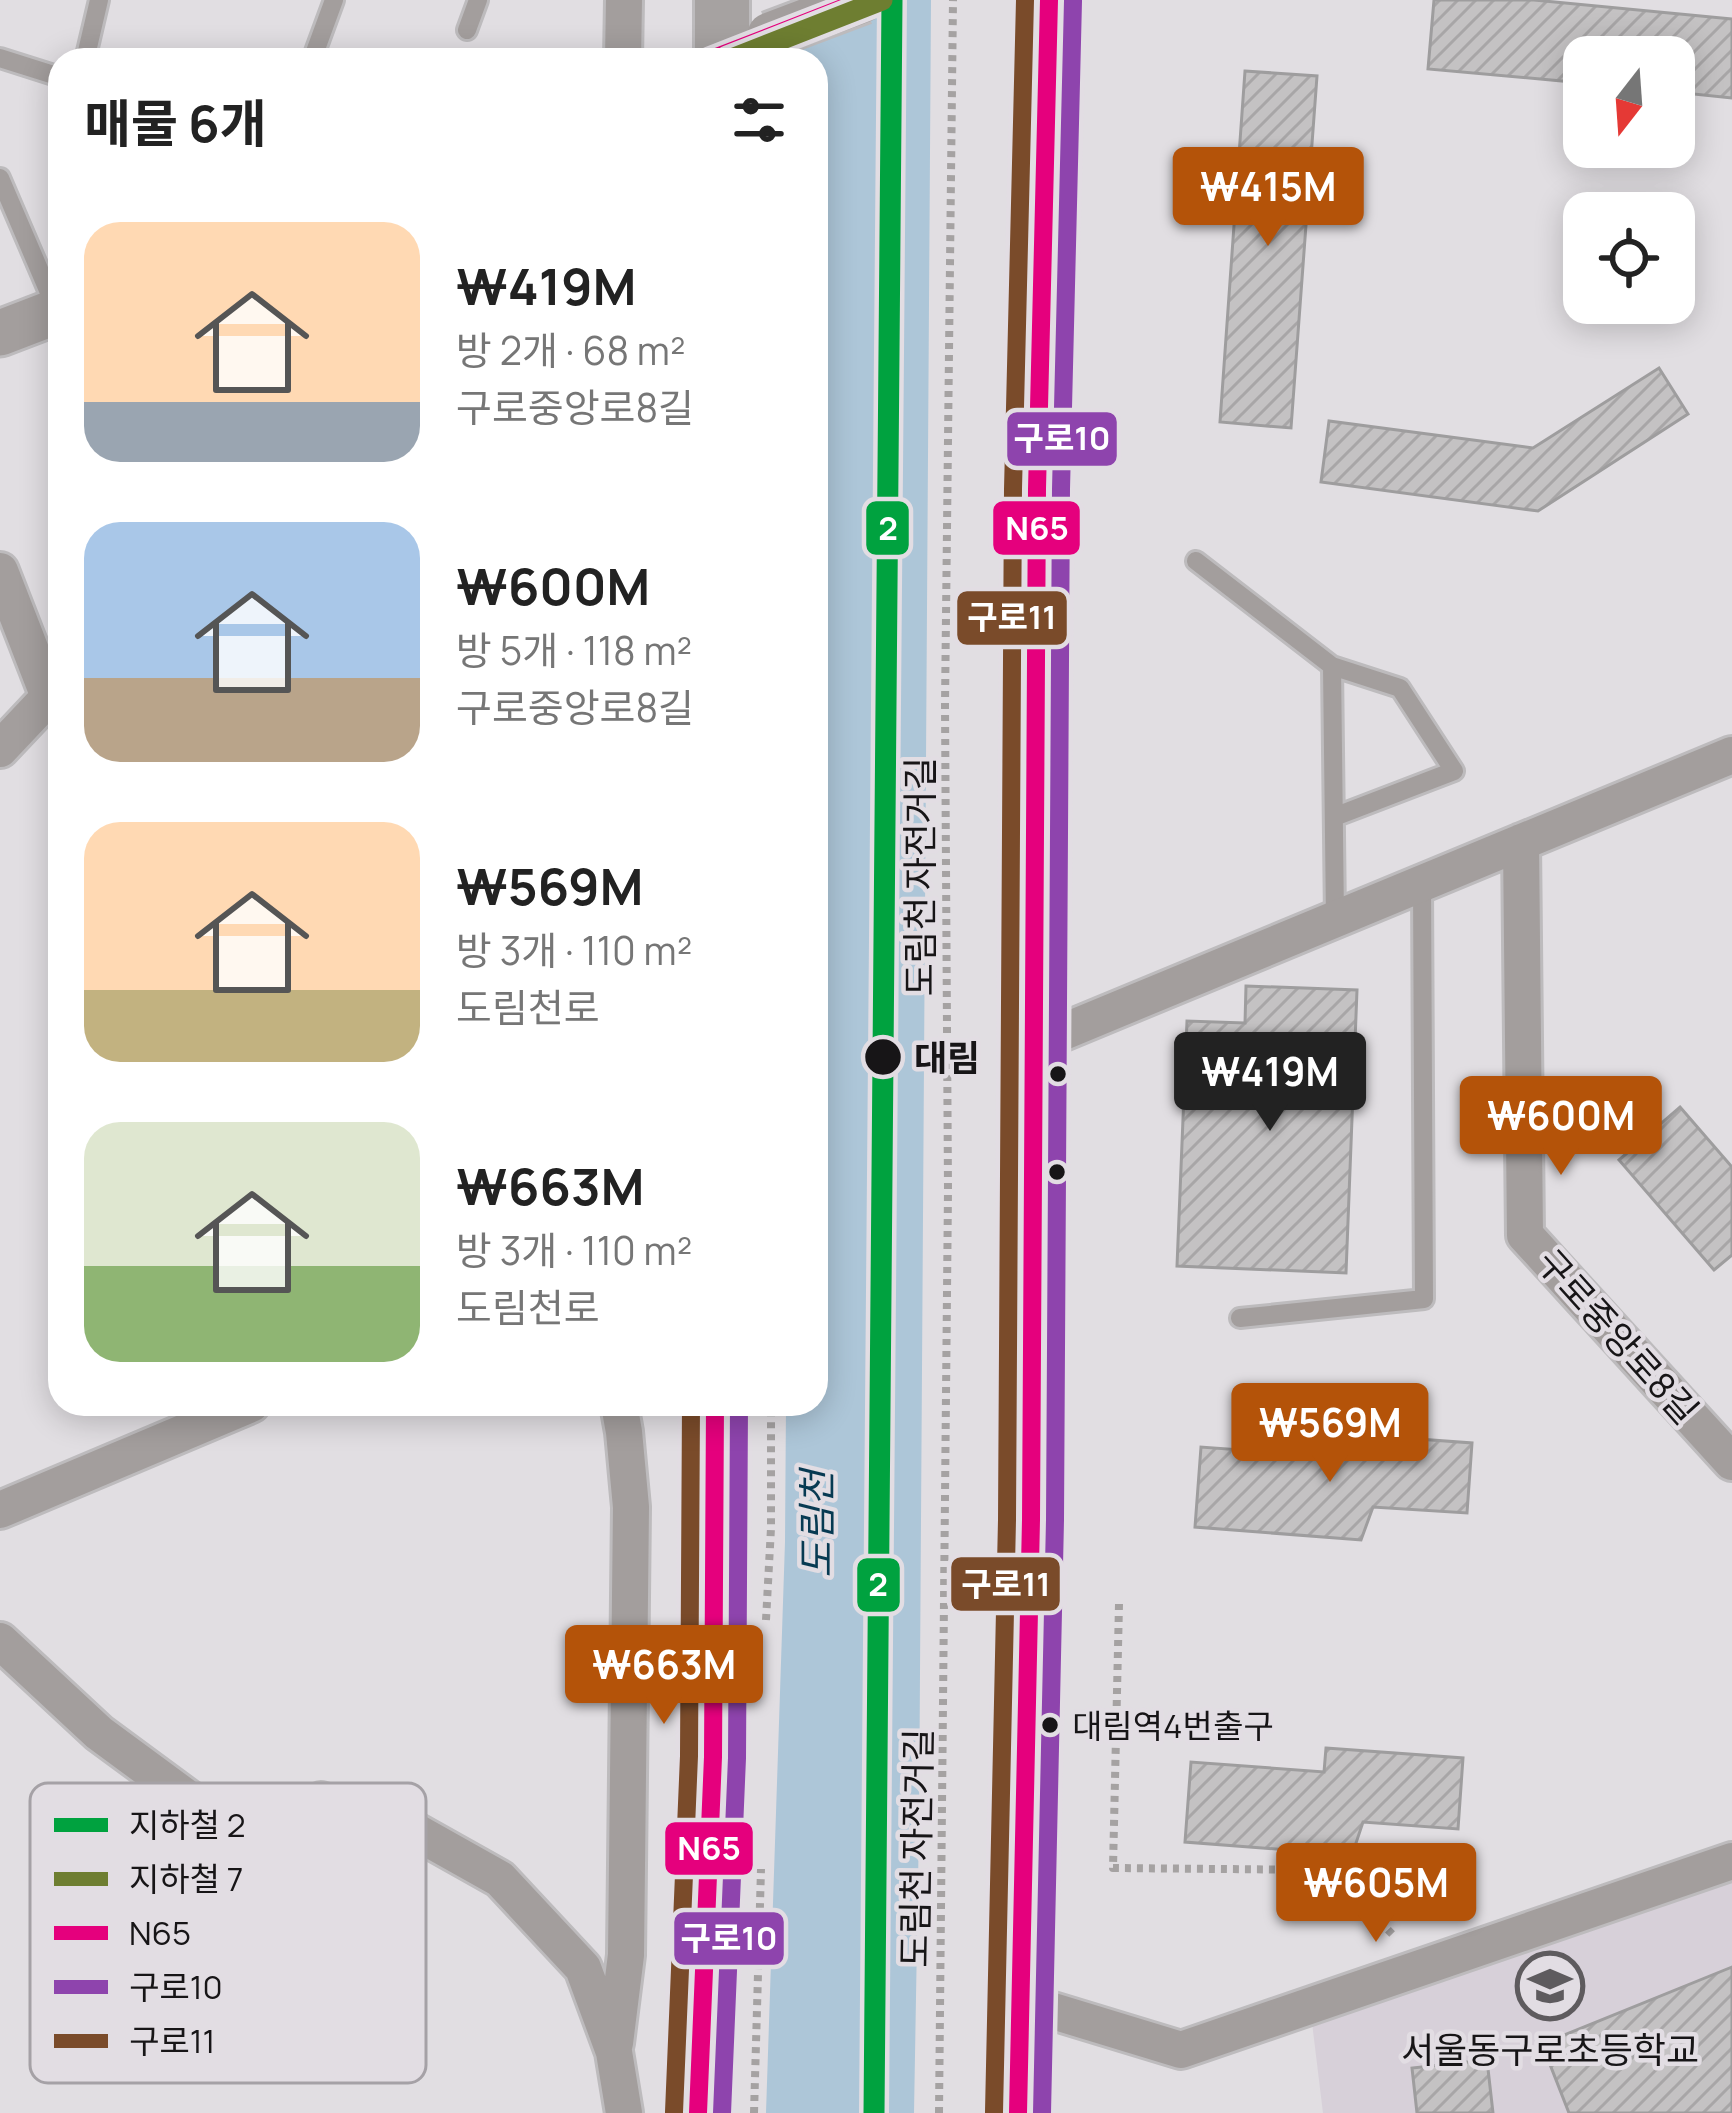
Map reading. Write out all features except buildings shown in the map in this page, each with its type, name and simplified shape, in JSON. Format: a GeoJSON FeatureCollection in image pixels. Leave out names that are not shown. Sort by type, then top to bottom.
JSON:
{"type":"FeatureCollection","features":[{"type":"Feature","properties":{"kind":"main road"},"geometry":{"type":"LineString","coordinates":[[722,0],[730,48]]}},
{"type":"Feature","properties":{"kind":"main road"},"geometry":{"type":"LineString","coordinates":[[1018,2113],[1031,1520],[1037,489],[1049,0]]}},
{"type":"Feature","properties":{"kind":"main road"},"geometry":{"type":"LineString","coordinates":[[698,2113],[713,1757],[715,1416]]}},
{"type":"Feature","properties":{"kind":"street"},"geometry":{"type":"LineString","coordinates":[[623,48],[624,0]]}},
{"type":"Feature","properties":{"kind":"street"},"geometry":{"type":"LineString","coordinates":[[741,48],[863,0]]}},
{"type":"Feature","properties":{"kind":"street"},"geometry":{"type":"LineString","coordinates":[[0,333],[48,314]]}},
{"type":"Feature","properties":{"kind":"street"},"geometry":{"type":"LineString","coordinates":[[0,571],[48,694]]}},
{"type":"Feature","properties":{"kind":"street"},"geometry":{"type":"LineString","coordinates":[[0,749],[48,698]]}},
{"type":"Feature","properties":{"kind":"street"},"geometry":{"type":"LineString","coordinates":[[1034,1044],[1732,755]]}},
{"type":"Feature","properties":{"kind":"street","name":"구로중앙로8길"},"geometry":{"type":"LineString","coordinates":[[1521,842],[1525,1234],[1732,1462]]}},
{"type":"Feature","properties":{"kind":"street"},"geometry":{"type":"LineString","coordinates":[[0,1510],[223,1416]]}},
{"type":"Feature","properties":{"kind":"street"},"geometry":{"type":"LineString","coordinates":[[614,2052],[626,1955],[631,1507],[621,1416]]}},
{"type":"Feature","properties":{"kind":"street"},"geometry":{"type":"LineString","coordinates":[[0,1641],[99,1733],[167,1783]]}},
{"type":"Feature","properties":{"kind":"street"},"geometry":{"type":"LineString","coordinates":[[426,1836],[500,1879],[583,1968],[614,2052],[624,2113]]}},
{"type":"Feature","properties":{"kind":"street"},"geometry":{"type":"LineString","coordinates":[[1020,2001],[1181,2050],[1732,1861]]}},
{"type":"Feature","properties":{"kind":"lane"},"geometry":{"type":"LineString","coordinates":[[88,48],[99,0]]}},
{"type":"Feature","properties":{"kind":"lane"},"geometry":{"type":"LineString","coordinates":[[316,48],[334,0]]}},
{"type":"Feature","properties":{"kind":"lane"},"geometry":{"type":"LineString","coordinates":[[466,30],[478,0]]}},
{"type":"Feature","properties":{"kind":"lane"},"geometry":{"type":"LineString","coordinates":[[0,58],[48,73]]}},
{"type":"Feature","properties":{"kind":"lane"},"geometry":{"type":"LineString","coordinates":[[0,178],[48,287]]}},
{"type":"Feature","properties":{"kind":"lane"},"geometry":{"type":"LineString","coordinates":[[1196,561],[1332,666],[1400,688],[1454,771],[1334,818]]}},
{"type":"Feature","properties":{"kind":"lane"},"geometry":{"type":"LineString","coordinates":[[1332,666],[1335,919]]}},
{"type":"Feature","properties":{"kind":"lane"},"geometry":{"type":"LineString","coordinates":[[1240,1318],[1424,1299],[1422,883]]}},
{"type":"Feature","properties":{"kind":"path","name":"도림천 자전거길"},"geometry":{"type":"LineString","coordinates":[[939,2113],[953,0]]}},
{"type":"Feature","properties":{"kind":"path"},"geometry":{"type":"LineString","coordinates":[[771,1416],[771,1528]]}},
{"type":"Feature","properties":{"kind":"path"},"geometry":{"type":"LineString","coordinates":[[1119,1604],[1113,1868],[1329,1870],[1424,1966]]}},
{"type":"Feature","properties":{"kind":"shaded area","name":"서울동구로초등학교"},"geometry":{"type":"Polygon","coordinates":[[[1732,1861],[1732,2113],[1323,2113],[1310,2006],[1732,1861]]]}},
{"type":"Feature","properties":{"kind":"water","name":"도림천"},"geometry":{"type":"Polygon","coordinates":[[[794,0],[931,0],[914,2113],[766,2113],[786,1416],[828,1416],[828,48],[794,48],[794,0]]]}},
{"type":"Feature","properties":{"kind":"metro line","name":"7"},"geometry":{"type":"LineString","coordinates":[[760,48],[882,0]]}},
{"type":"Feature","properties":{"kind":"metro line","name":"2"},"geometry":{"type":"LineString","coordinates":[[874,2113],[892,0]]}},
{"type":"Feature","properties":{"kind":"transit line","name":"N65"},"geometry":{"type":"LineString","coordinates":[[740,48],[863,0]]}},
{"type":"Feature","properties":{"kind":"transit line","name":"구로11"},"geometry":{"type":"LineString","coordinates":[[994,2112],[1007,1520],[1013,489],[1025,0]]}},
{"type":"Feature","properties":{"kind":"transit line","name":"N65"},"geometry":{"type":"LineString","coordinates":[[1018,2113],[1031,1520],[1037,489],[1049,0]]}},
{"type":"Feature","properties":{"kind":"transit line","name":"구로10"},"geometry":{"type":"LineString","coordinates":[[1042,2113],[1055,1520],[1061,489],[1073,1]]}},
{"type":"Feature","properties":{"kind":"transit line","name":"구로11"},"geometry":{"type":"LineString","coordinates":[[674,2112],[689,1756],[691,1416]]}},
{"type":"Feature","properties":{"kind":"transit line","name":"N65"},"geometry":{"type":"LineString","coordinates":[[698,2113],[713,1757],[715,1416]]}},
{"type":"Feature","properties":{"kind":"transit line","name":"구로10"},"geometry":{"type":"LineString","coordinates":[[722,2113],[737,1758],[739,1416]]}},
{"type":"Feature","properties":{"kind":"place","name":"대림"},"geometry":{"type":"Point","coordinates":[883,1057]}},
{"type":"Feature","properties":{"kind":"place","name":"대림역4번출구"},"geometry":{"type":"Point","coordinates":[1050,1725]}},
{"type":"Feature","properties":{"kind":"place","name":"서울동구로초등학교"},"geometry":{"type":"Point","coordinates":[1550,1986]}}]}
